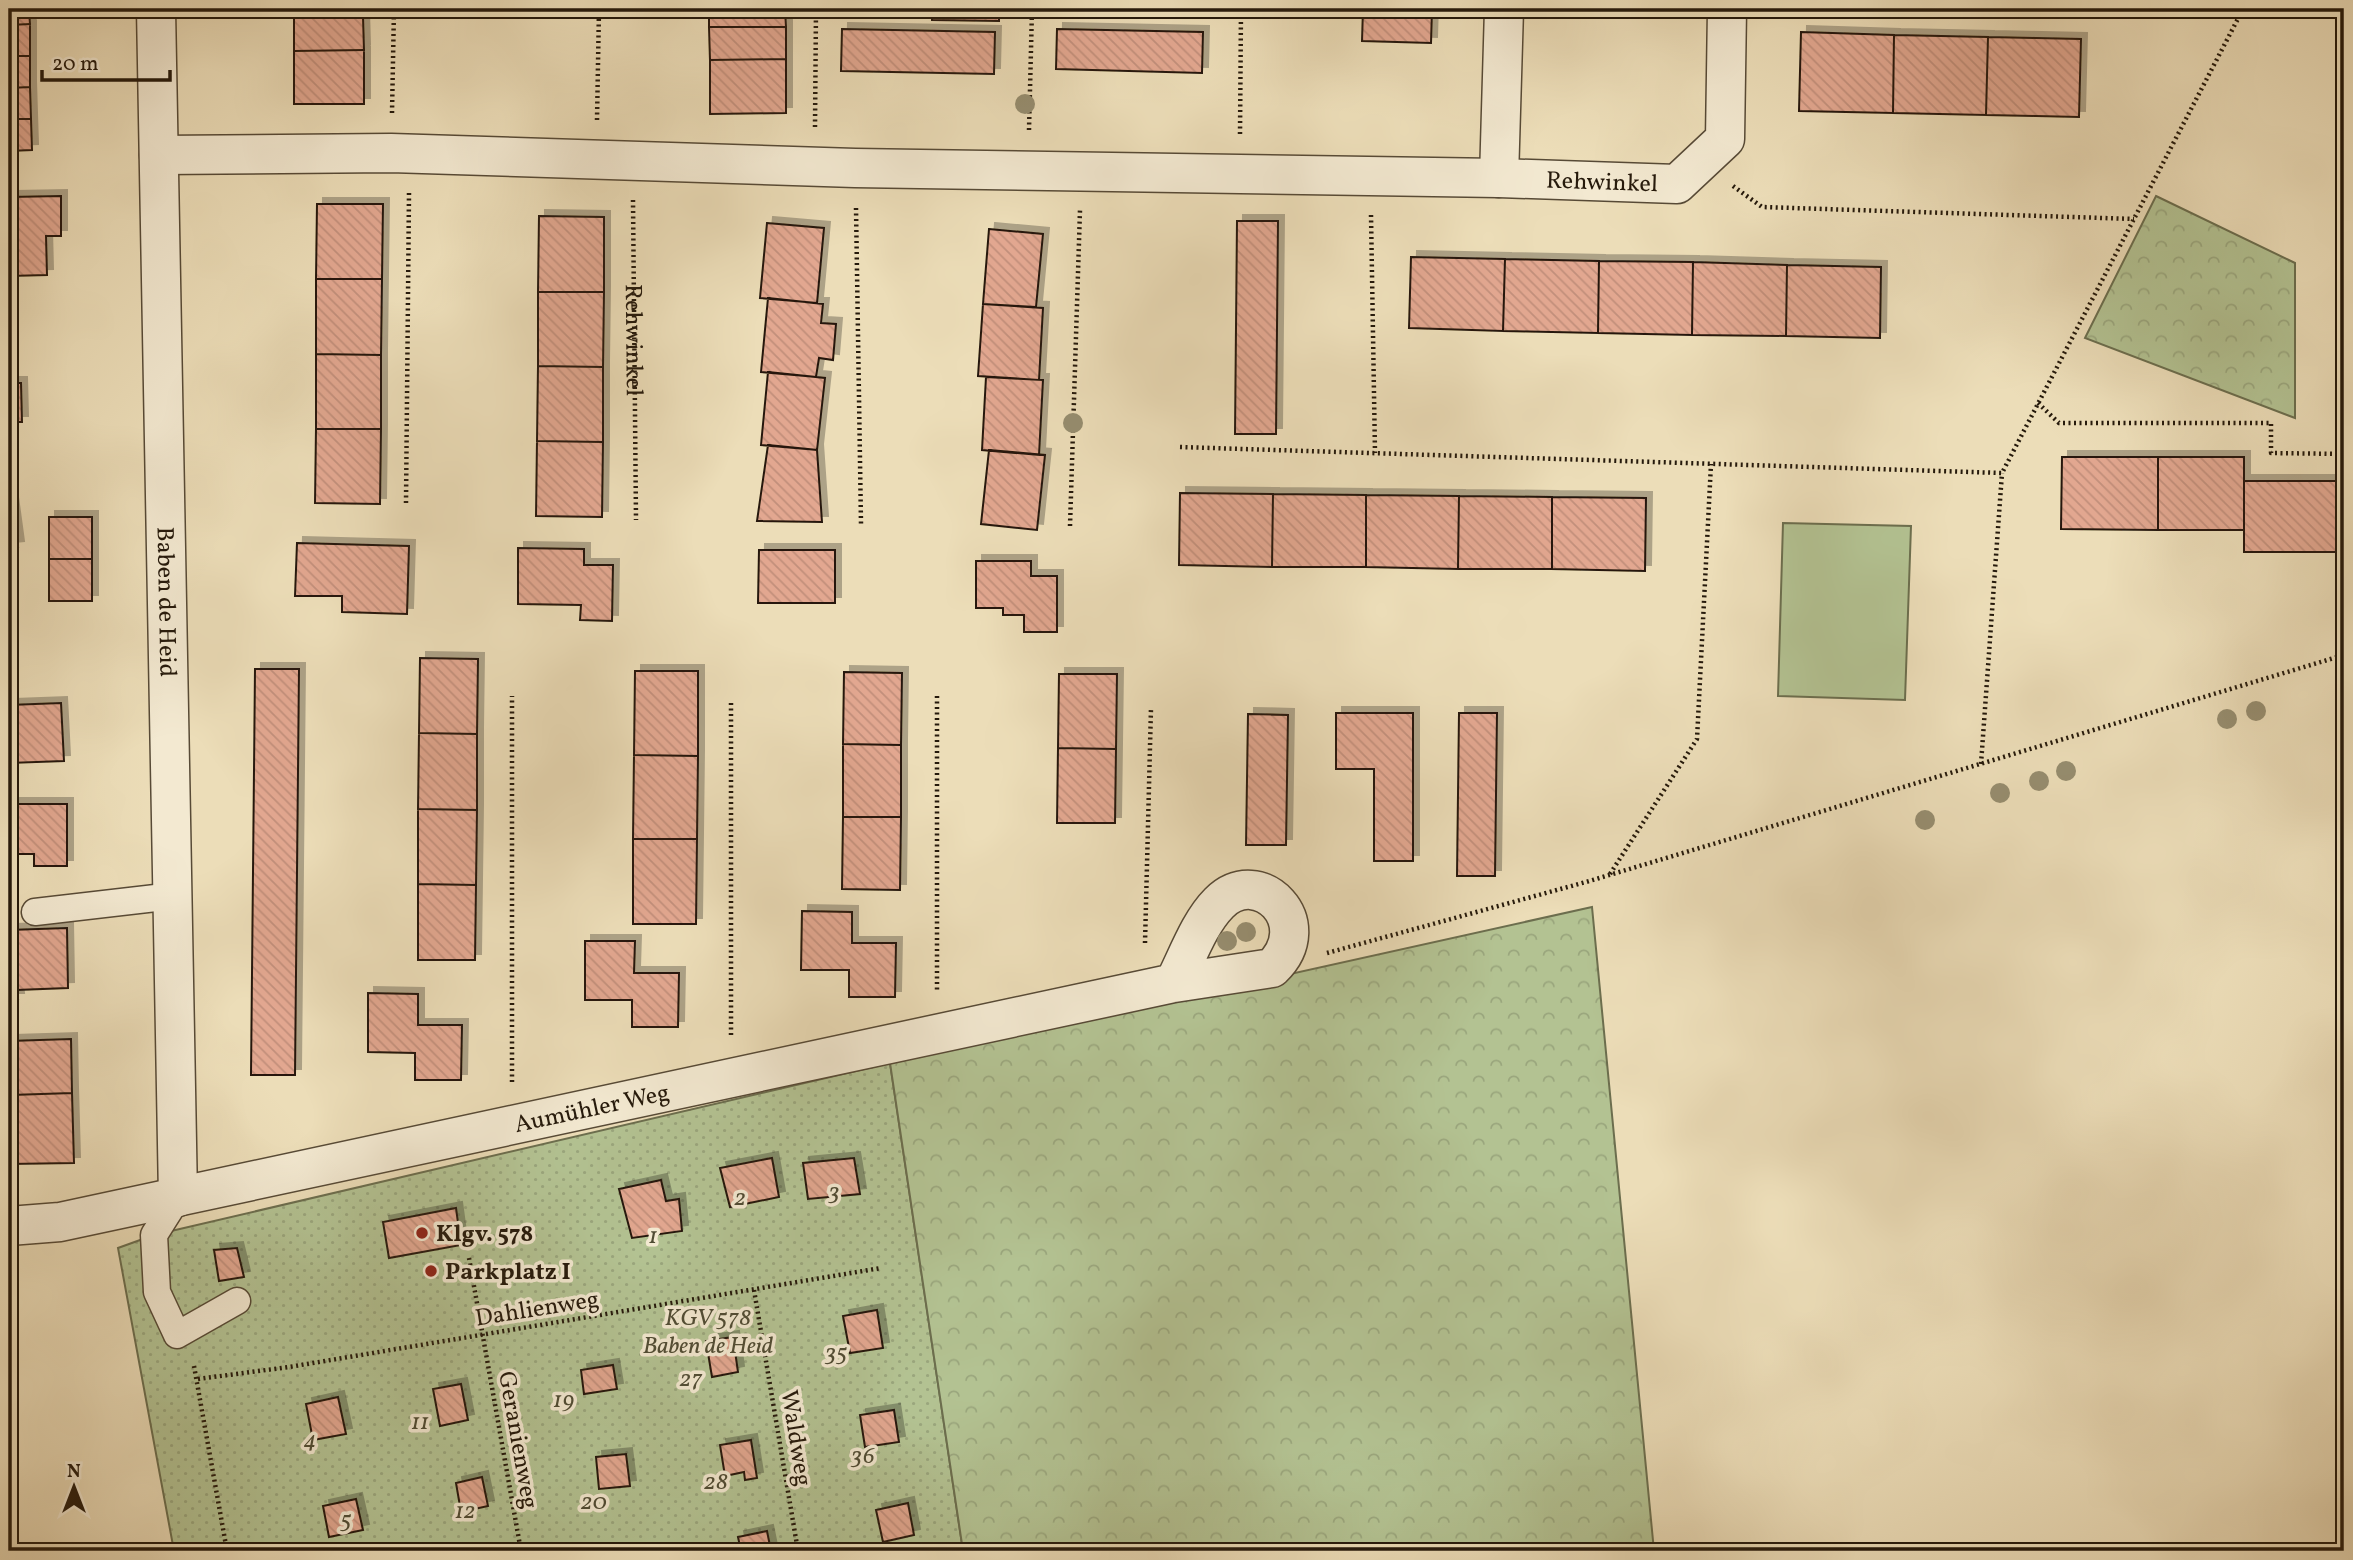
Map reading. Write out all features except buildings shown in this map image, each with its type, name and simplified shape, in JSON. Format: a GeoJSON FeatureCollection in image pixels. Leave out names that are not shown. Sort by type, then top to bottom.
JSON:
{"type":"FeatureCollection","features":[{"type":"Feature","properties":{"kind":"street","name":"Baben de Heid"},"geometry":{"type":"LineString","coordinates":[[156,9],[178,1197]]}},
{"type":"Feature","properties":{"kind":"street"},"geometry":{"type":"LineString","coordinates":[[1499,178],[1504,9]]}},
{"type":"Feature","properties":{"kind":"street","name":"Rehwinkel"},"geometry":{"type":"LineString","coordinates":[[159,155],[400,154],[855,168],[1499,178],[1677,184],[1725,139],[1727,9]]}},
{"type":"Feature","properties":{"kind":"street"},"geometry":{"type":"LineString","coordinates":[[1158,986],[1212,911],[1232,894],[1246,890],[1270,897],[1280,905],[1290,924],[1287,948],[1272,968]]}},
{"type":"Feature","properties":{"kind":"street","name":"Aumühler Weg"},"geometry":{"type":"LineString","coordinates":[[9,1226],[60,1222],[1158,986],[1272,968]]}},
{"type":"Feature","properties":{"kind":"lane"},"geometry":{"type":"LineString","coordinates":[[36,912],[173,896]]}},
{"type":"Feature","properties":{"kind":"lane"},"geometry":{"type":"LineString","coordinates":[[178,1197],[154,1235],[157,1292],[177,1335],[237,1301]]}},
{"type":"Feature","properties":{"kind":"path"},"geometry":{"type":"LineString","coordinates":[[394,9],[400,154],[406,503]]}},
{"type":"Feature","properties":{"kind":"path","name":"Rehwinkel"},"geometry":{"type":"LineString","coordinates":[[599,9],[614,160],[636,520]]}},
{"type":"Feature","properties":{"kind":"path"},"geometry":{"type":"LineString","coordinates":[[814,167],[816,9]]}},
{"type":"Feature","properties":{"kind":"path"},"geometry":{"type":"LineString","coordinates":[[1028,170],[1032,9]]}},
{"type":"Feature","properties":{"kind":"path"},"geometry":{"type":"LineString","coordinates":[[1240,173],[1241,9]]}},
{"type":"Feature","properties":{"kind":"path"},"geometry":{"type":"LineString","coordinates":[[1981,764],[2001,473],[2243,9]]}},
{"type":"Feature","properties":{"kind":"path"},"geometry":{"type":"LineString","coordinates":[[1700,162],[1762,207],[2134,219]]}},
{"type":"Feature","properties":{"kind":"path"},"geometry":{"type":"LineString","coordinates":[[855,168],[861,524]]}},
{"type":"Feature","properties":{"kind":"path"},"geometry":{"type":"LineString","coordinates":[[1070,526],[1082,171]]}},
{"type":"Feature","properties":{"kind":"path"},"geometry":{"type":"LineString","coordinates":[[1371,176],[1375,453]]}},
{"type":"Feature","properties":{"kind":"path"},"geometry":{"type":"LineString","coordinates":[[2038,403],[2059,423],[2271,423],[2271,453],[2344,454]]}},
{"type":"Feature","properties":{"kind":"path"},"geometry":{"type":"LineString","coordinates":[[1180,447],[2001,473]]}},
{"type":"Feature","properties":{"kind":"path"},"geometry":{"type":"LineString","coordinates":[[1610,875],[1698,739],[1711,464]]}},
{"type":"Feature","properties":{"kind":"path"},"geometry":{"type":"LineString","coordinates":[[1272,968],[1610,875],[2344,656]]}},
{"type":"Feature","properties":{"kind":"path"},"geometry":{"type":"LineString","coordinates":[[512,696],[512,1125]]}},
{"type":"Feature","properties":{"kind":"path"},"geometry":{"type":"LineString","coordinates":[[937,696],[937,1034]]}},
{"type":"Feature","properties":{"kind":"path"},"geometry":{"type":"LineString","coordinates":[[731,703],[731,1078]]}},
{"type":"Feature","properties":{"kind":"path"},"geometry":{"type":"LineString","coordinates":[[1151,708],[1158,986]]}},
{"type":"Feature","properties":{"kind":"path","name":"Geranienweg"},"geometry":{"type":"LineString","coordinates":[[469,1258],[521,1551]]}},
{"type":"Feature","properties":{"kind":"path","name":"Dahlienweg"},"geometry":{"type":"LineString","coordinates":[[227,1551],[198,1379],[289,1367],[881,1268]]}},
{"type":"Feature","properties":{"kind":"path","name":"Waldweg"},"geometry":{"type":"LineString","coordinates":[[754,1289],[798,1551]]}},
{"type":"Feature","properties":{"kind":"green space"},"geometry":{"type":"Polygon","coordinates":[[[2156,196],[2295,263],[2295,418],[2085,338],[2156,196]]]}},
{"type":"Feature","properties":{"kind":"green space"},"geometry":{"type":"Polygon","coordinates":[[[1783,523],[1911,526],[1905,700],[1778,696],[1783,523]]]}},
{"type":"Feature","properties":{"kind":"green space"},"geometry":{"type":"Polygon","coordinates":[[[1592,907],[1654,1551],[963,1551],[890,1063],[1592,907]]]}},
{"type":"Feature","properties":{"kind":"green space","name":"KGV 578 Baben de Heid"},"geometry":{"type":"Polygon","coordinates":[[[890,1063],[963,1551],[174,1551],[118,1248],[154,1235],[890,1063]]]}},
{"type":"Feature","properties":{"kind":"place","name":"Klgv. 578"},"geometry":{"type":"Point","coordinates":[422,1233]}},
{"type":"Feature","properties":{"kind":"place","name":"Parkplatz I"},"geometry":{"type":"Point","coordinates":[431,1271]}},
{"type":"Feature","properties":{"kind":"park label","name":"3"},"geometry":{"type":"Point","coordinates":[834,1191]}},
{"type":"Feature","properties":{"kind":"park label","name":"2"},"geometry":{"type":"Point","coordinates":[740,1197]}},
{"type":"Feature","properties":{"kind":"park label","name":"1"},"geometry":{"type":"Point","coordinates":[653,1235]}},
{"type":"Feature","properties":{"kind":"park label","name":"35"},"geometry":{"type":"Point","coordinates":[836,1352]}},
{"type":"Feature","properties":{"kind":"park label","name":"27"},"geometry":{"type":"Point","coordinates":[691,1378]}},
{"type":"Feature","properties":{"kind":"park label","name":"19"},"geometry":{"type":"Point","coordinates":[564,1399]}},
{"type":"Feature","properties":{"kind":"park label","name":"11"},"geometry":{"type":"Point","coordinates":[420,1421]}},
{"type":"Feature","properties":{"kind":"park label","name":"4"},"geometry":{"type":"Point","coordinates":[310,1439]}},
{"type":"Feature","properties":{"kind":"park label","name":"36"},"geometry":{"type":"Point","coordinates":[863,1455]}},
{"type":"Feature","properties":{"kind":"park label","name":"28"},"geometry":{"type":"Point","coordinates":[716,1481]}},
{"type":"Feature","properties":{"kind":"park label","name":"20"},"geometry":{"type":"Point","coordinates":[594,1501]}},
{"type":"Feature","properties":{"kind":"park label","name":"12"},"geometry":{"type":"Point","coordinates":[465,1510]}},
{"type":"Feature","properties":{"kind":"park label","name":"5"},"geometry":{"type":"Point","coordinates":[346,1519]}}]}
